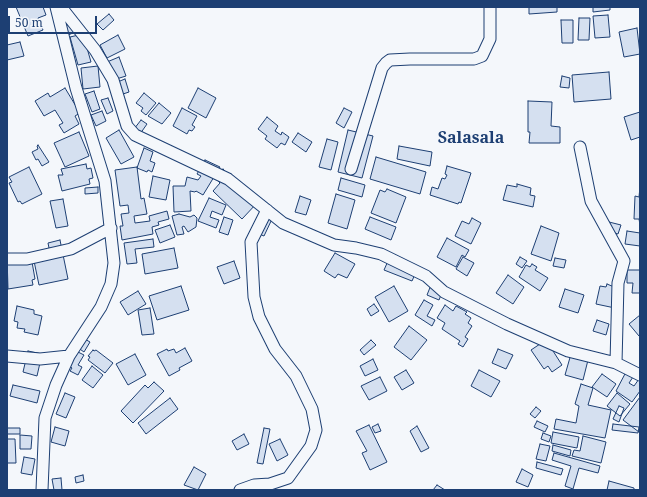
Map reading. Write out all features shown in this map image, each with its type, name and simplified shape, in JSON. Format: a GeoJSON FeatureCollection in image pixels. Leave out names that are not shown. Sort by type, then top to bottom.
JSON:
{"type":"FeatureCollection","features":[{"type":"Feature","properties":{"kind":"street"},"geometry":{"type":"LineString","coordinates":[[42,490],[45,418],[56,385],[69,356],[101,307],[111,284],[114,263],[105,181],[76,88],[56,7]]}},
{"type":"Feature","properties":{"kind":"street"},"geometry":{"type":"LineString","coordinates":[[61,7],[95,50],[113,80],[130,131],[228,179],[283,222],[334,245],[381,254],[426,276],[444,292],[489,315],[568,351],[616,363],[640,375]]}},
{"type":"Feature","properties":{"kind":"street"},"geometry":{"type":"LineString","coordinates":[[351,169],[382,68],[386,63],[390,60],[474,59],[482,56],[490,39],[490,7]]}},
{"type":"Feature","properties":{"kind":"street"},"geometry":{"type":"LineString","coordinates":[[580,147],[591,201],[624,261],[618,283],[616,363]]}},
{"type":"Feature","properties":{"kind":"street"},"geometry":{"type":"LineString","coordinates":[[240,490],[254,485],[270,484],[288,478],[312,446],[316,430],[312,409],[296,376],[274,349],[259,317],[254,297],[251,242],[268,210]]}},
{"type":"Feature","properties":{"kind":"street"},"geometry":{"type":"LineString","coordinates":[[7,259],[27,259],[71,249],[111,228]]}},
{"type":"Feature","properties":{"kind":"street"},"geometry":{"type":"LineString","coordinates":[[7,356],[40,360],[69,356]]}},
{"type":"Feature","properties":{"kind":"building"},"geometry":{"type":"Polygon","coordinates":[[[16,7],[43,7],[46,15],[38,18],[43,30],[28,36],[16,7]]]}},
{"type":"Feature","properties":{"kind":"building"},"geometry":{"type":"Polygon","coordinates":[[[529,7],[557,7],[557,12],[529,14],[529,7]]]}},
{"type":"Feature","properties":{"kind":"building"},"geometry":{"type":"Polygon","coordinates":[[[593,7],[610,7],[610,10],[593,12],[593,7]]]}},
{"type":"Feature","properties":{"kind":"building"},"geometry":{"type":"Polygon","coordinates":[[[109,14],[114,20],[103,30],[97,24],[109,14]]]}},
{"type":"Feature","properties":{"kind":"building"},"geometry":{"type":"Polygon","coordinates":[[[608,15],[610,37],[595,38],[593,16],[608,15]]]}},
{"type":"Feature","properties":{"kind":"building"},"geometry":{"type":"Polygon","coordinates":[[[579,18],[590,18],[589,40],[578,40],[579,18]]]}},
{"type":"Feature","properties":{"kind":"building"},"geometry":{"type":"Polygon","coordinates":[[[561,20],[573,20],[573,43],[562,43],[561,20]]]}},
{"type":"Feature","properties":{"kind":"building"},"geometry":{"type":"Polygon","coordinates":[[[74,22],[78,31],[68,35],[64,26],[74,22]]]}},
{"type":"Feature","properties":{"kind":"building"},"geometry":{"type":"Polygon","coordinates":[[[637,28],[640,54],[624,57],[619,32],[637,28]]]}},
{"type":"Feature","properties":{"kind":"building"},"geometry":{"type":"Polygon","coordinates":[[[83,34],[91,62],[78,65],[70,37],[83,34]]]}},
{"type":"Feature","properties":{"kind":"building"},"geometry":{"type":"Polygon","coordinates":[[[118,35],[125,49],[107,58],[100,45],[118,35]]]}},
{"type":"Feature","properties":{"kind":"building"},"geometry":{"type":"Polygon","coordinates":[[[20,42],[24,56],[7,60],[7,45],[20,42]]]}},
{"type":"Feature","properties":{"kind":"building"},"geometry":{"type":"Polygon","coordinates":[[[119,57],[126,76],[113,80],[107,62],[119,57]]]}},
{"type":"Feature","properties":{"kind":"building"},"geometry":{"type":"Polygon","coordinates":[[[98,66],[100,87],[83,89],[81,68],[98,66]]]}},
{"type":"Feature","properties":{"kind":"building"},"geometry":{"type":"Polygon","coordinates":[[[609,72],[611,99],[574,102],[572,75],[609,72]]]}},
{"type":"Feature","properties":{"kind":"building"},"geometry":{"type":"Polygon","coordinates":[[[562,76],[570,78],[569,88],[560,87],[562,76]]]}},
{"type":"Feature","properties":{"kind":"building"},"geometry":{"type":"Polygon","coordinates":[[[125,79],[129,92],[120,95],[115,83],[125,79]]]}},
{"type":"Feature","properties":{"kind":"building"},"geometry":{"type":"Polygon","coordinates":[[[65,88],[80,113],[75,116],[79,124],[64,133],[59,125],[63,123],[55,110],[44,116],[35,101],[48,93],[50,97],[65,88]]]}},
{"type":"Feature","properties":{"kind":"building"},"geometry":{"type":"Polygon","coordinates":[[[198,88],[216,98],[206,118],[188,108],[198,88]]]}},
{"type":"Feature","properties":{"kind":"building"},"geometry":{"type":"Polygon","coordinates":[[[94,91],[100,109],[92,112],[85,94],[94,91]]]}},
{"type":"Feature","properties":{"kind":"building"},"geometry":{"type":"Polygon","coordinates":[[[144,93],[156,103],[146,115],[141,111],[143,108],[136,103],[144,93]]]}},
{"type":"Feature","properties":{"kind":"building"},"geometry":{"type":"Polygon","coordinates":[[[108,98],[113,111],[107,114],[101,100],[108,98]]]}},
{"type":"Feature","properties":{"kind":"building"},"geometry":{"type":"Polygon","coordinates":[[[528,101],[552,102],[551,126],[560,127],[560,143],[529,143],[530,132],[528,132],[528,101]]]}},
{"type":"Feature","properties":{"kind":"building"},"geometry":{"type":"Polygon","coordinates":[[[159,103],[171,113],[162,124],[148,116],[159,103]]]}},
{"type":"Feature","properties":{"kind":"building"},"geometry":{"type":"Polygon","coordinates":[[[182,108],[197,116],[192,125],[195,127],[192,131],[189,130],[187,134],[173,126],[182,108]]]}},
{"type":"Feature","properties":{"kind":"building"},"geometry":{"type":"Polygon","coordinates":[[[344,108],[352,112],[344,128],[336,123],[344,108]]]}},
{"type":"Feature","properties":{"kind":"building"},"geometry":{"type":"Polygon","coordinates":[[[102,111],[106,121],[96,126],[91,115],[102,111]]]}},
{"type":"Feature","properties":{"kind":"building"},"geometry":{"type":"Polygon","coordinates":[[[640,112],[640,137],[631,140],[624,117],[640,112]]]}},
{"type":"Feature","properties":{"kind":"building"},"geometry":{"type":"Polygon","coordinates":[[[267,117],[278,126],[275,131],[281,135],[282,132],[289,137],[285,145],[281,143],[277,148],[265,139],[267,136],[258,129],[267,117]]]}},
{"type":"Feature","properties":{"kind":"building"},"geometry":{"type":"Polygon","coordinates":[[[141,120],[147,124],[140,134],[134,129],[141,120]]]}},
{"type":"Feature","properties":{"kind":"building"},"geometry":{"type":"Polygon","coordinates":[[[119,130],[134,157],[121,164],[106,138],[119,130]]]}},
{"type":"Feature","properties":{"kind":"building"},"geometry":{"type":"Polygon","coordinates":[[[348,130],[373,136],[362,178],[338,172],[348,130]]]}},
{"type":"Feature","properties":{"kind":"building"},"geometry":{"type":"Polygon","coordinates":[[[79,132],[89,156],[65,167],[54,143],[79,132]]]}},
{"type":"Feature","properties":{"kind":"building"},"geometry":{"type":"Polygon","coordinates":[[[298,133],[312,142],[306,152],[292,142],[298,133]]]}},
{"type":"Feature","properties":{"kind":"building"},"geometry":{"type":"Polygon","coordinates":[[[327,139],[338,142],[331,170],[319,167],[327,139]]]}},
{"type":"Feature","properties":{"kind":"building"},"geometry":{"type":"Polygon","coordinates":[[[38,145],[49,162],[42,166],[38,159],[36,160],[32,152],[38,149],[38,145]]]}},
{"type":"Feature","properties":{"kind":"building"},"geometry":{"type":"Polygon","coordinates":[[[399,146],[432,152],[430,166],[397,159],[399,146]]]}},
{"type":"Feature","properties":{"kind":"building"},"geometry":{"type":"Polygon","coordinates":[[[144,148],[153,152],[150,161],[155,163],[152,172],[148,170],[147,172],[137,168],[144,148]]]}},
{"type":"Feature","properties":{"kind":"building"},"geometry":{"type":"Polygon","coordinates":[[[376,157],[426,172],[420,194],[370,179],[376,157]]]}},
{"type":"Feature","properties":{"kind":"building"},"geometry":{"type":"Polygon","coordinates":[[[205,160],[220,167],[203,195],[196,191],[190,191],[191,211],[174,212],[173,186],[185,186],[187,177],[198,180],[201,176],[197,174],[205,160]]]}},
{"type":"Feature","properties":{"kind":"building"},"geometry":{"type":"Polygon","coordinates":[[[86,164],[87,169],[91,168],[93,178],[89,179],[90,184],[62,191],[58,175],[63,175],[61,169],[86,164]]]}},
{"type":"Feature","properties":{"kind":"building"},"geometry":{"type":"Polygon","coordinates":[[[447,166],[471,173],[461,203],[459,202],[458,204],[430,195],[432,187],[438,189],[442,178],[445,179],[447,175],[445,174],[447,166]]]}},
{"type":"Feature","properties":{"kind":"building"},"geometry":{"type":"Polygon","coordinates":[[[29,167],[42,194],[22,204],[20,201],[18,202],[9,183],[12,182],[9,177],[29,167]]]}},
{"type":"Feature","properties":{"kind":"building"},"geometry":{"type":"Polygon","coordinates":[[[137,167],[141,199],[144,198],[147,214],[134,216],[135,223],[150,221],[149,216],[167,211],[169,219],[158,222],[159,225],[152,227],[153,234],[122,240],[120,226],[123,226],[121,214],[129,213],[128,205],[120,206],[115,170],[137,167]]]}},
{"type":"Feature","properties":{"kind":"building"},"geometry":{"type":"Polygon","coordinates":[[[223,169],[257,203],[242,219],[213,191],[220,183],[215,178],[223,169]]]}},
{"type":"Feature","properties":{"kind":"building"},"geometry":{"type":"Polygon","coordinates":[[[153,176],[170,180],[166,200],[149,197],[153,176]]]}},
{"type":"Feature","properties":{"kind":"building"},"geometry":{"type":"Polygon","coordinates":[[[341,178],[365,185],[362,197],[338,190],[341,178]]]}},
{"type":"Feature","properties":{"kind":"building"},"geometry":{"type":"Polygon","coordinates":[[[517,184],[531,188],[530,195],[535,196],[533,207],[503,200],[507,185],[517,187],[517,184]]]}},
{"type":"Feature","properties":{"kind":"building"},"geometry":{"type":"Polygon","coordinates":[[[98,187],[98,193],[85,194],[85,188],[98,187]]]}},
{"type":"Feature","properties":{"kind":"building"},"geometry":{"type":"Polygon","coordinates":[[[640,187],[640,225],[639,219],[634,219],[635,196],[639,197],[640,187]]]}},
{"type":"Feature","properties":{"kind":"building"},"geometry":{"type":"Polygon","coordinates":[[[387,189],[406,197],[396,223],[371,213],[380,190],[385,192],[387,189]]]}},
{"type":"Feature","properties":{"kind":"building"},"geometry":{"type":"Polygon","coordinates":[[[336,194],[355,200],[347,229],[328,223],[336,194]]]}},
{"type":"Feature","properties":{"kind":"building"},"geometry":{"type":"Polygon","coordinates":[[[300,196],[311,200],[306,215],[295,212],[300,196]]]}},
{"type":"Feature","properties":{"kind":"building"},"geometry":{"type":"Polygon","coordinates":[[[209,198],[226,205],[222,215],[212,211],[210,217],[219,220],[216,228],[198,221],[209,198]]]}},
{"type":"Feature","properties":{"kind":"building"},"geometry":{"type":"Polygon","coordinates":[[[63,199],[68,226],[56,228],[50,201],[63,199]]]}},
{"type":"Feature","properties":{"kind":"building"},"geometry":{"type":"Polygon","coordinates":[[[261,213],[272,219],[264,236],[252,231],[261,213]]]}},
{"type":"Feature","properties":{"kind":"building"},"geometry":{"type":"Polygon","coordinates":[[[179,214],[190,217],[194,215],[197,218],[196,227],[188,232],[184,226],[182,227],[184,234],[177,235],[172,216],[179,214]]]}},
{"type":"Feature","properties":{"kind":"building"},"geometry":{"type":"Polygon","coordinates":[[[224,217],[233,220],[228,235],[219,232],[224,217]]]}},
{"type":"Feature","properties":{"kind":"building"},"geometry":{"type":"Polygon","coordinates":[[[370,217],[396,227],[391,240],[365,229],[370,217]]]}},
{"type":"Feature","properties":{"kind":"building"},"geometry":{"type":"Polygon","coordinates":[[[472,218],[481,223],[471,244],[455,236],[462,221],[469,224],[472,218]]]}},
{"type":"Feature","properties":{"kind":"building"},"geometry":{"type":"Polygon","coordinates":[[[609,222],[621,225],[618,234],[607,231],[609,222]]]}},
{"type":"Feature","properties":{"kind":"building"},"geometry":{"type":"Polygon","coordinates":[[[170,225],[175,237],[160,243],[155,230],[170,225]]]}},
{"type":"Feature","properties":{"kind":"building"},"geometry":{"type":"Polygon","coordinates":[[[541,226],[559,233],[551,261],[531,254],[541,226]]]}},
{"type":"Feature","properties":{"kind":"building"},"geometry":{"type":"Polygon","coordinates":[[[627,231],[640,233],[640,246],[625,244],[627,231]]]}},
{"type":"Feature","properties":{"kind":"building"},"geometry":{"type":"Polygon","coordinates":[[[447,238],[469,250],[465,257],[462,255],[456,267],[437,257],[447,238]]]}},
{"type":"Feature","properties":{"kind":"building"},"geometry":{"type":"Polygon","coordinates":[[[153,239],[154,247],[135,249],[137,263],[127,264],[124,243],[153,239]]]}},
{"type":"Feature","properties":{"kind":"building"},"geometry":{"type":"Polygon","coordinates":[[[60,240],[68,279],[39,285],[34,261],[51,258],[48,243],[60,240]]]}},
{"type":"Feature","properties":{"kind":"building"},"geometry":{"type":"Polygon","coordinates":[[[174,248],[178,268],[145,274],[142,254],[174,248]]]}},
{"type":"Feature","properties":{"kind":"building"},"geometry":{"type":"Polygon","coordinates":[[[335,253],[355,264],[347,278],[338,274],[335,278],[324,271],[335,253]]]}},
{"type":"Feature","properties":{"kind":"building"},"geometry":{"type":"Polygon","coordinates":[[[7,256],[32,262],[35,279],[32,280],[33,285],[8,289],[7,256]]]}},
{"type":"Feature","properties":{"kind":"building"},"geometry":{"type":"Polygon","coordinates":[[[463,257],[474,263],[467,276],[456,269],[463,257]]]}},
{"type":"Feature","properties":{"kind":"building"},"geometry":{"type":"Polygon","coordinates":[[[520,257],[527,261],[522,268],[516,264],[520,257]]]}},
{"type":"Feature","properties":{"kind":"building"},"geometry":{"type":"Polygon","coordinates":[[[555,258],[566,260],[564,268],[553,266],[555,258]]]}},
{"type":"Feature","properties":{"kind":"building"},"geometry":{"type":"Polygon","coordinates":[[[234,261],[240,278],[224,284],[217,267],[234,261]]]}},
{"type":"Feature","properties":{"kind":"building"},"geometry":{"type":"Polygon","coordinates":[[[388,261],[416,272],[412,281],[384,270],[388,261]]]}},
{"type":"Feature","properties":{"kind":"building"},"geometry":{"type":"Polygon","coordinates":[[[532,264],[537,267],[535,270],[548,278],[540,291],[519,277],[526,265],[530,267],[532,264]]]}},
{"type":"Feature","properties":{"kind":"building"},"geometry":{"type":"Polygon","coordinates":[[[627,270],[640,270],[640,293],[632,293],[633,283],[627,283],[627,270]]]}},
{"type":"Feature","properties":{"kind":"building"},"geometry":{"type":"Polygon","coordinates":[[[508,275],[524,287],[513,304],[496,293],[508,275]]]}},
{"type":"Feature","properties":{"kind":"building"},"geometry":{"type":"Polygon","coordinates":[[[607,284],[619,289],[615,308],[596,304],[600,286],[606,287],[607,284]]]}},
{"type":"Feature","properties":{"kind":"building"},"geometry":{"type":"Polygon","coordinates":[[[431,285],[443,290],[439,300],[427,295],[431,285]]]}},
{"type":"Feature","properties":{"kind":"building"},"geometry":{"type":"Polygon","coordinates":[[[181,286],[189,310],[157,320],[149,296],[181,286]]]}},
{"type":"Feature","properties":{"kind":"building"},"geometry":{"type":"Polygon","coordinates":[[[394,286],[408,311],[389,322],[375,297],[394,286]]]}},
{"type":"Feature","properties":{"kind":"building"},"geometry":{"type":"Polygon","coordinates":[[[565,289],[584,295],[578,313],[559,307],[565,289]]]}},
{"type":"Feature","properties":{"kind":"building"},"geometry":{"type":"Polygon","coordinates":[[[138,291],[146,304],[128,315],[120,302],[138,291]]]}},
{"type":"Feature","properties":{"kind":"building"},"geometry":{"type":"Polygon","coordinates":[[[424,300],[433,305],[427,316],[435,320],[432,326],[415,315],[424,300]]]}},
{"type":"Feature","properties":{"kind":"building"},"geometry":{"type":"Polygon","coordinates":[[[374,304],[379,311],[371,316],[367,309],[374,304]]]}},
{"type":"Feature","properties":{"kind":"building"},"geometry":{"type":"Polygon","coordinates":[[[445,305],[453,311],[456,306],[467,312],[465,314],[471,318],[468,323],[472,326],[465,337],[468,339],[463,347],[458,344],[460,341],[442,329],[445,323],[437,318],[445,305]]]}},
{"type":"Feature","properties":{"kind":"building"},"geometry":{"type":"Polygon","coordinates":[[[17,306],[34,310],[34,314],[42,316],[38,335],[24,332],[25,329],[17,328],[18,322],[14,321],[17,306]]]}},
{"type":"Feature","properties":{"kind":"building"},"geometry":{"type":"Polygon","coordinates":[[[150,308],[154,334],[142,335],[138,310],[150,308]]]}},
{"type":"Feature","properties":{"kind":"building"},"geometry":{"type":"Polygon","coordinates":[[[640,315],[640,335],[639,336],[629,324],[640,315]]]}},
{"type":"Feature","properties":{"kind":"building"},"geometry":{"type":"Polygon","coordinates":[[[597,320],[609,324],[606,335],[593,331],[597,320]]]}},
{"type":"Feature","properties":{"kind":"building"},"geometry":{"type":"Polygon","coordinates":[[[409,326],[427,340],[411,360],[394,347],[409,326]]]}},
{"type":"Feature","properties":{"kind":"building"},"geometry":{"type":"Polygon","coordinates":[[[83,338],[90,342],[84,352],[77,347],[83,338]]]}},
{"type":"Feature","properties":{"kind":"building"},"geometry":{"type":"Polygon","coordinates":[[[371,340],[376,345],[364,355],[360,350],[371,340]]]}},
{"type":"Feature","properties":{"kind":"building"},"geometry":{"type":"Polygon","coordinates":[[[546,340],[562,365],[552,372],[548,366],[544,369],[531,350],[546,340]]]}},
{"type":"Feature","properties":{"kind":"building"},"geometry":{"type":"Polygon","coordinates":[[[573,347],[590,352],[583,380],[565,375],[573,347]]]}},
{"type":"Feature","properties":{"kind":"building"},"geometry":{"type":"Polygon","coordinates":[[[185,348],[192,361],[179,368],[180,370],[169,376],[157,354],[167,349],[168,351],[174,349],[176,353],[185,348]]]}},
{"type":"Feature","properties":{"kind":"building"},"geometry":{"type":"Polygon","coordinates":[[[498,349],[513,355],[506,369],[492,363],[498,349]]]}},
{"type":"Feature","properties":{"kind":"building"},"geometry":{"type":"Polygon","coordinates":[[[93,350],[96,350],[113,363],[105,373],[88,360],[90,357],[88,356],[93,350]]]}},
{"type":"Feature","properties":{"kind":"building"},"geometry":{"type":"Polygon","coordinates":[[[28,351],[42,354],[37,376],[23,372],[28,351]]]}},
{"type":"Feature","properties":{"kind":"building"},"geometry":{"type":"Polygon","coordinates":[[[76,351],[84,355],[78,365],[82,367],[78,375],[70,371],[72,368],[68,365],[76,351]]]}},
{"type":"Feature","properties":{"kind":"building"},"geometry":{"type":"Polygon","coordinates":[[[135,354],[146,375],[128,385],[116,364],[135,354]]]}},
{"type":"Feature","properties":{"kind":"building"},"geometry":{"type":"Polygon","coordinates":[[[373,359],[378,370],[365,376],[360,366],[373,359]]]}},
{"type":"Feature","properties":{"kind":"building"},"geometry":{"type":"Polygon","coordinates":[[[92,366],[103,375],[93,388],[82,380],[92,366]]]}},
{"type":"Feature","properties":{"kind":"building"},"geometry":{"type":"Polygon","coordinates":[[[406,370],[414,383],[402,390],[394,377],[406,370]]]}},
{"type":"Feature","properties":{"kind":"building"},"geometry":{"type":"Polygon","coordinates":[[[479,370],[500,381],[491,397],[471,386],[479,370]]]}},
{"type":"Feature","properties":{"kind":"building"},"geometry":{"type":"Polygon","coordinates":[[[626,372],[633,377],[629,383],[634,386],[640,379],[640,391],[632,402],[616,391],[626,372]]]}},
{"type":"Feature","properties":{"kind":"building"},"geometry":{"type":"Polygon","coordinates":[[[602,374],[616,384],[607,397],[592,387],[602,374]]]}},
{"type":"Feature","properties":{"kind":"building"},"geometry":{"type":"Polygon","coordinates":[[[380,377],[387,391],[369,400],[361,386],[380,377]]]}},
{"type":"Feature","properties":{"kind":"building"},"geometry":{"type":"Polygon","coordinates":[[[154,382],[164,391],[133,423],[121,411],[145,385],[148,388],[154,382]]]}},
{"type":"Feature","properties":{"kind":"building"},"geometry":{"type":"Polygon","coordinates":[[[581,384],[593,388],[588,405],[611,410],[605,438],[554,429],[556,419],[576,423],[579,406],[575,404],[581,384]]]}},
{"type":"Feature","properties":{"kind":"building"},"geometry":{"type":"Polygon","coordinates":[[[13,385],[40,391],[37,403],[10,396],[13,385]]]}},
{"type":"Feature","properties":{"kind":"building"},"geometry":{"type":"Polygon","coordinates":[[[65,393],[75,397],[66,418],[56,414],[65,393]]]}},
{"type":"Feature","properties":{"kind":"building"},"geometry":{"type":"Polygon","coordinates":[[[617,393],[630,404],[620,416],[607,406],[617,393]]]}},
{"type":"Feature","properties":{"kind":"building"},"geometry":{"type":"Polygon","coordinates":[[[640,397],[640,430],[639,432],[623,420],[640,397]]]}},
{"type":"Feature","properties":{"kind":"building"},"geometry":{"type":"Polygon","coordinates":[[[170,398],[178,409],[146,434],[138,423],[170,398]]]}},
{"type":"Feature","properties":{"kind":"building"},"geometry":{"type":"Polygon","coordinates":[[[619,406],[624,408],[619,422],[613,419],[619,406]]]}},
{"type":"Feature","properties":{"kind":"building"},"geometry":{"type":"Polygon","coordinates":[[[536,407],[541,411],[535,418],[530,414],[536,407]]]}},
{"type":"Feature","properties":{"kind":"building"},"geometry":{"type":"Polygon","coordinates":[[[537,421],[548,426],[545,432],[534,427],[537,421]]]}},
{"type":"Feature","properties":{"kind":"building"},"geometry":{"type":"Polygon","coordinates":[[[378,424],[381,431],[375,433],[372,427],[378,424]]]}},
{"type":"Feature","properties":{"kind":"building"},"geometry":{"type":"Polygon","coordinates":[[[613,424],[639,427],[638,433],[612,430],[613,424]]]}},
{"type":"Feature","properties":{"kind":"building"},"geometry":{"type":"Polygon","coordinates":[[[369,425],[387,462],[370,470],[362,453],[367,451],[356,431],[369,425]]]}},
{"type":"Feature","properties":{"kind":"building"},"geometry":{"type":"Polygon","coordinates":[[[417,426],[429,448],[421,452],[410,431],[417,426]]]}},
{"type":"Feature","properties":{"kind":"building"},"geometry":{"type":"Polygon","coordinates":[[[55,427],[69,431],[65,446],[51,442],[55,427]]]}},
{"type":"Feature","properties":{"kind":"building"},"geometry":{"type":"Polygon","coordinates":[[[7,428],[20,428],[20,434],[7,434],[7,428]]]}},
{"type":"Feature","properties":{"kind":"building"},"geometry":{"type":"Polygon","coordinates":[[[264,428],[270,429],[263,464],[257,463],[264,428]]]}},
{"type":"Feature","properties":{"kind":"building"},"geometry":{"type":"Polygon","coordinates":[[[553,432],[579,437],[577,448],[551,443],[553,432]]]}},
{"type":"Feature","properties":{"kind":"building"},"geometry":{"type":"Polygon","coordinates":[[[543,433],[551,436],[549,442],[541,439],[543,433]]]}},
{"type":"Feature","properties":{"kind":"building"},"geometry":{"type":"Polygon","coordinates":[[[244,434],[249,444],[237,450],[232,441],[244,434]]]}},
{"type":"Feature","properties":{"kind":"building"},"geometry":{"type":"Polygon","coordinates":[[[20,435],[32,436],[31,449],[20,449],[20,435]]]}},
{"type":"Feature","properties":{"kind":"building"},"geometry":{"type":"Polygon","coordinates":[[[583,436],[606,442],[601,463],[572,456],[574,450],[580,451],[583,436]]]}},
{"type":"Feature","properties":{"kind":"building"},"geometry":{"type":"Polygon","coordinates":[[[7,439],[15,439],[16,463],[7,463],[7,439]]]}},
{"type":"Feature","properties":{"kind":"building"},"geometry":{"type":"Polygon","coordinates":[[[280,439],[288,455],[277,461],[269,444],[280,439]]]}},
{"type":"Feature","properties":{"kind":"building"},"geometry":{"type":"Polygon","coordinates":[[[540,444],[550,446],[546,461],[536,459],[540,444]]]}},
{"type":"Feature","properties":{"kind":"building"},"geometry":{"type":"Polygon","coordinates":[[[553,445],[571,450],[570,456],[552,451],[553,445]]]}},
{"type":"Feature","properties":{"kind":"building"},"geometry":{"type":"Polygon","coordinates":[[[554,453],[600,466],[598,473],[579,468],[573,489],[565,486],[571,466],[552,460],[554,453]]]}},
{"type":"Feature","properties":{"kind":"building"},"geometry":{"type":"Polygon","coordinates":[[[24,457],[35,459],[32,475],[21,473],[24,457]]]}},
{"type":"Feature","properties":{"kind":"building"},"geometry":{"type":"Polygon","coordinates":[[[537,462],[563,469],[561,475],[536,468],[537,462]]]}},
{"type":"Feature","properties":{"kind":"building"},"geometry":{"type":"Polygon","coordinates":[[[194,467],[206,474],[198,490],[184,485],[194,467]]]}},
{"type":"Feature","properties":{"kind":"building"},"geometry":{"type":"Polygon","coordinates":[[[522,469],[533,475],[528,487],[516,482],[522,469]]]}},
{"type":"Feature","properties":{"kind":"building"},"geometry":{"type":"Polygon","coordinates":[[[83,475],[84,481],[76,483],[75,477],[83,475]]]}},
{"type":"Feature","properties":{"kind":"building"},"geometry":{"type":"Polygon","coordinates":[[[61,478],[62,490],[54,490],[52,479],[61,478]]]}},
{"type":"Feature","properties":{"kind":"building"},"geometry":{"type":"Polygon","coordinates":[[[609,481],[634,488],[634,490],[607,490],[609,481]]]}},
{"type":"Feature","properties":{"kind":"building"},"geometry":{"type":"Polygon","coordinates":[[[437,485],[445,490],[433,490],[437,485]]]}},
{"type":"Feature","properties":{"kind":"district","name":"Salasala"},"geometry":{"type":"Point","coordinates":[471,138]}}]}
